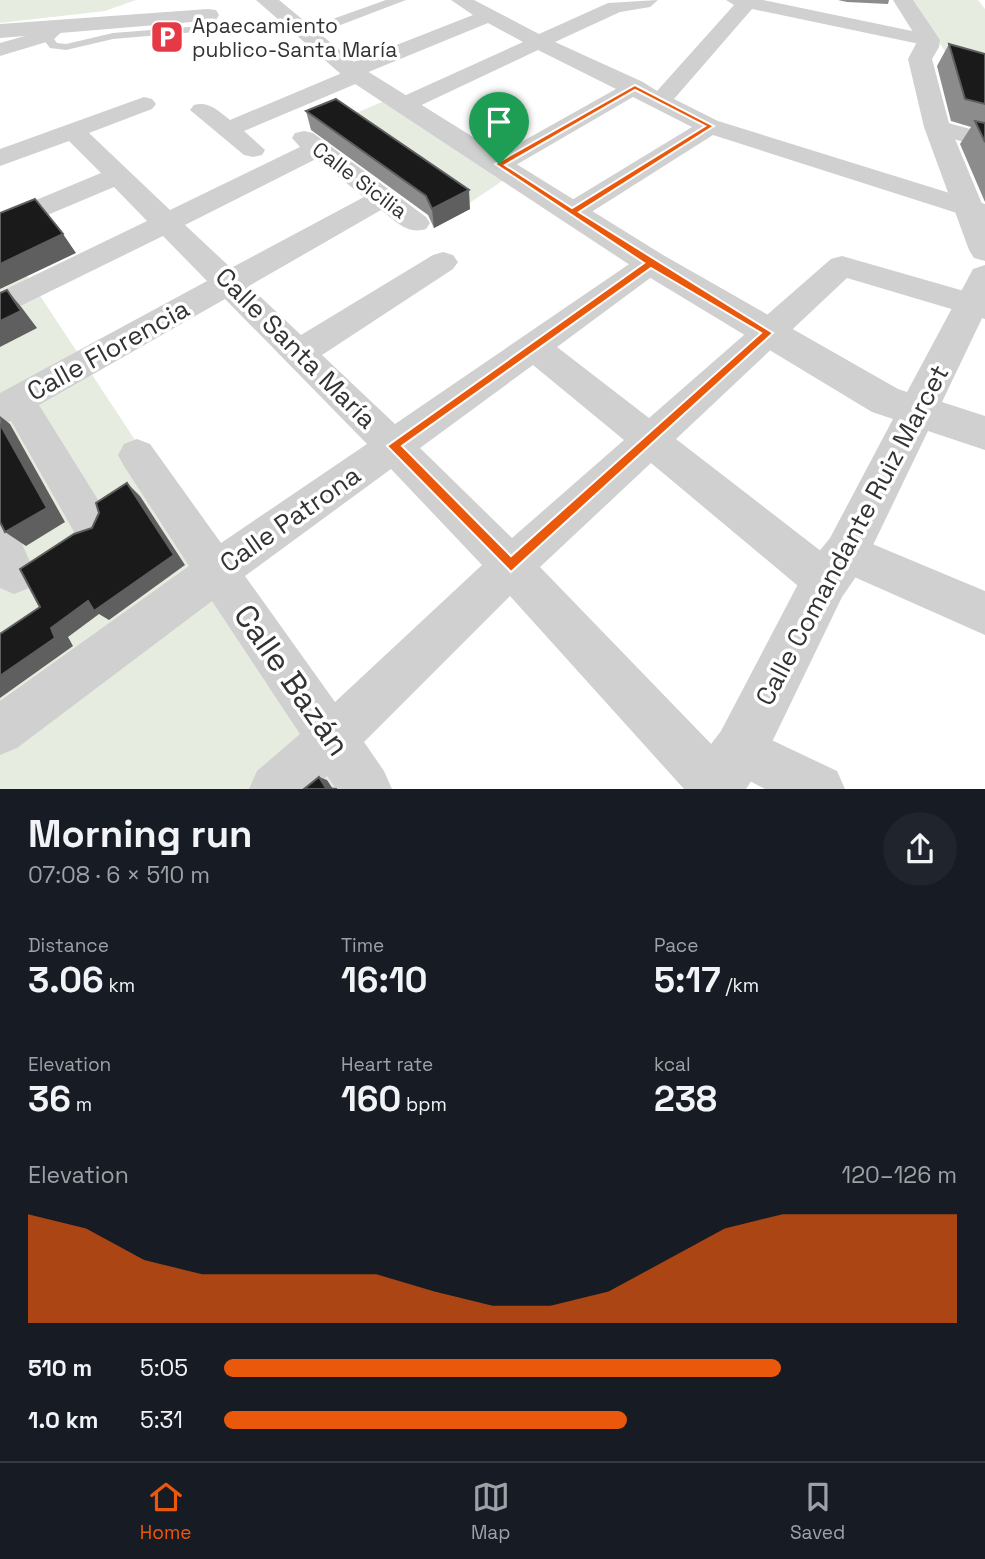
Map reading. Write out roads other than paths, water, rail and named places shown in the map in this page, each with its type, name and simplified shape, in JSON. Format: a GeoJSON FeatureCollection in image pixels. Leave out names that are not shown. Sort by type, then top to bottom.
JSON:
{"type":"FeatureCollection","features":[{"type":"Feature","properties":{"kind":"street"},"geometry":{"type":"LineString","coordinates":[[98,23],[399,0]]}},
{"type":"Feature","properties":{"kind":"street"},"geometry":{"type":"LineString","coordinates":[[460,0],[540,43],[635,87],[710,126],[976,211]]}},
{"type":"Feature","properties":{"kind":"street"},"geometry":{"type":"LineString","coordinates":[[404,105],[615,6],[649,0]]}},
{"type":"Feature","properties":{"kind":"street"},"geometry":{"type":"LineString","coordinates":[[904,0],[935,49]]}},
{"type":"Feature","properties":{"kind":"street"},"geometry":{"type":"LineString","coordinates":[[0,31],[52,31],[154,13],[175,1],[185,12],[208,15]]}},
{"type":"Feature","properties":{"kind":"street"},"geometry":{"type":"LineString","coordinates":[[661,100],[741,1],[935,49]]}},
{"type":"Feature","properties":{"kind":"street"},"geometry":{"type":"LineString","coordinates":[[263,11],[354,73],[651,263],[768,333],[887,401],[985,433]]}},
{"type":"Feature","properties":{"kind":"street"},"geometry":{"type":"LineString","coordinates":[[227,130],[490,15]]}},
{"type":"Feature","properties":{"kind":"street"},"geometry":{"type":"LineString","coordinates":[[0,50],[52,31]]}},
{"type":"Feature","properties":{"kind":"street"},"geometry":{"type":"LineString","coordinates":[[935,49],[922,52],[920,59],[937,127],[976,211],[985,250]]}},
{"type":"Feature","properties":{"kind":"street"},"geometry":{"type":"LineString","coordinates":[[499,164],[635,87]]}},
{"type":"Feature","properties":{"kind":"street"},"geometry":{"type":"LineString","coordinates":[[0,158],[144,104]]}},
{"type":"Feature","properties":{"kind":"street"},"geometry":{"type":"LineString","coordinates":[[202,110],[253,150]]}},
{"type":"Feature","properties":{"kind":"street"},"geometry":{"type":"LineString","coordinates":[[572,212],[710,126]]}},
{"type":"Feature","properties":{"kind":"street"},"geometry":{"type":"LineString","coordinates":[[937,127],[985,141]]}},
{"type":"Feature","properties":{"kind":"street","name":"Calle Santa María"},"geometry":{"type":"LineString","coordinates":[[73,131],[169,222],[722,775]]}},
{"type":"Feature","properties":{"kind":"street","name":"Calle Sicilia"},"geometry":{"type":"LineString","coordinates":[[169,222],[310,143],[416,223]]}},
{"type":"Feature","properties":{"kind":"street"},"geometry":{"type":"LineString","coordinates":[[0,226],[120,175]]}},
{"type":"Feature","properties":{"kind":"street","name":"Calle Florencia"},"geometry":{"type":"LineString","coordinates":[[9,405],[383,198]]}},
{"type":"Feature","properties":{"kind":"street"},"geometry":{"type":"LineString","coordinates":[[0,305],[169,222]]}},
{"type":"Feature","properties":{"kind":"street"},"geometry":{"type":"LineString","coordinates":[[300,352],[443,262]]}},
{"type":"Feature","properties":{"kind":"street","name":"Calle Patrona"},"geometry":{"type":"LineString","coordinates":[[0,731],[216,571],[651,263]]}},
{"type":"Feature","properties":{"kind":"street"},"geometry":{"type":"LineString","coordinates":[[275,789],[333,738],[511,566],[842,266],[981,297]]}},
{"type":"Feature","properties":{"kind":"street","name":"Calle Comandante Ruiz Marcet"},"geometry":{"type":"LineString","coordinates":[[722,775],[981,297]]}},
{"type":"Feature","properties":{"kind":"street"},"geometry":{"type":"LineString","coordinates":[[533,346],[651,441],[835,567],[985,613]]}},
{"type":"Feature","properties":{"kind":"street"},"geometry":{"type":"LineString","coordinates":[[9,405],[80,531]]}},
{"type":"Feature","properties":{"kind":"street","name":"Calle Bazán"},"geometry":{"type":"LineString","coordinates":[[137,455],[366,789]]}},
{"type":"Feature","properties":{"kind":"street"},"geometry":{"type":"LineString","coordinates":[[722,775],[819,789]]}},
{"type":"Feature","properties":{"kind":"lane"},"geometry":{"type":"LineString","coordinates":[[52,31],[54,46],[66,47],[113,36],[263,11]]}},
{"type":"Feature","properties":{"kind":"place","name":"Apaecamiento publico-Santa María"},"geometry":{"type":"Point","coordinates":[167,37]}}]}
